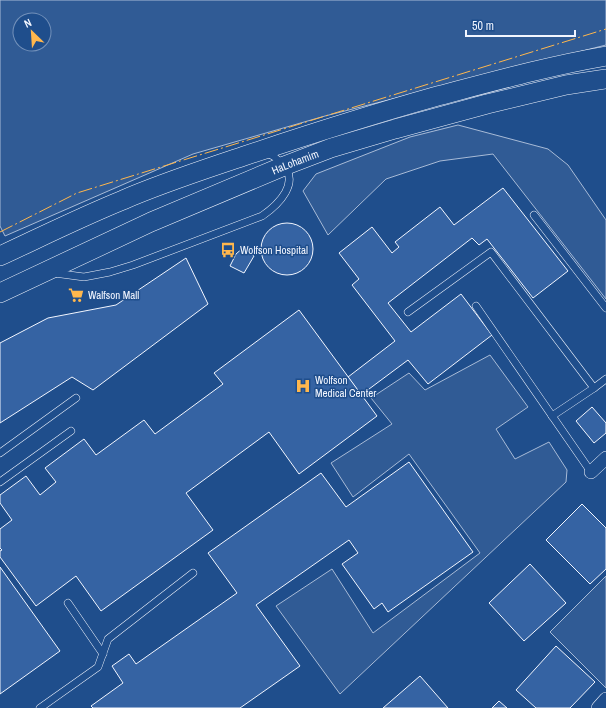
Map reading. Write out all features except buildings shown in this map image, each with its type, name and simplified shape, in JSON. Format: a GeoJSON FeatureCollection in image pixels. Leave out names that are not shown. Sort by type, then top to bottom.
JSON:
{"type":"FeatureCollection","features":[{"type":"Feature","properties":{"kind":"main road","name":"HaLohamim"},"geometry":{"type":"LineString","coordinates":[[0,256],[121,200],[255,152],[393,108],[519,75],[606,56]]}},
{"type":"Feature","properties":{"kind":"main road","name":"HaLohamim"},"geometry":{"type":"LineString","coordinates":[[0,293],[151,222],[284,166],[331,148],[487,104],[566,85],[606,79]]}},
{"type":"Feature","properties":{"kind":"street"},"geometry":{"type":"LineString","coordinates":[[591,472],[606,458]]}},
{"type":"Feature","properties":{"kind":"street"},"geometry":{"type":"LineString","coordinates":[[598,708],[606,700]]}},
{"type":"Feature","properties":{"kind":"lane"},"geometry":{"type":"LineString","coordinates":[[46,272],[84,277],[110,272],[133,265],[262,216],[272,209],[283,196],[289,184],[289,178],[284,166],[275,157],[263,152],[255,152]]}},
{"type":"Feature","properties":{"kind":"lane"},"geometry":{"type":"LineString","coordinates":[[534,215],[606,308]]}},
{"type":"Feature","properties":{"kind":"lane"},"geometry":{"type":"LineString","coordinates":[[408,312],[491,252],[594,388]]}},
{"type":"Feature","properties":{"kind":"lane"},"geometry":{"type":"LineString","coordinates":[[476,306],[591,472]]}},
{"type":"Feature","properties":{"kind":"lane"},"geometry":{"type":"LineString","coordinates":[[552,416],[606,379]]}},
{"type":"Feature","properties":{"kind":"lane"},"geometry":{"type":"LineString","coordinates":[[1,449],[76,398]]}},
{"type":"Feature","properties":{"kind":"lane"},"geometry":{"type":"LineString","coordinates":[[0,482],[71,431]]}},
{"type":"Feature","properties":{"kind":"lane"},"geometry":{"type":"LineString","coordinates":[[40,708],[98,666],[108,639],[193,573]]}},
{"type":"Feature","properties":{"kind":"lane"},"geometry":{"type":"LineString","coordinates":[[68,603],[103,654]]}},
{"type":"Feature","properties":{"kind":"shaded area"},"geometry":{"type":"Polygon","coordinates":[[[0,0],[606,0],[606,45],[325,116],[193,154],[5,236],[0,226],[0,0]]]}},
{"type":"Feature","properties":{"kind":"shaded area"},"geometry":{"type":"Polygon","coordinates":[[[458,125],[548,149],[568,165],[606,220],[606,299],[493,154],[440,161],[386,179],[328,235],[303,191],[316,174],[410,137],[458,125]]]}},
{"type":"Feature","properties":{"kind":"shaded area"},"geometry":{"type":"Polygon","coordinates":[[[490,355],[528,407],[496,429],[515,459],[549,442],[567,470],[566,482],[340,694],[276,606],[332,569],[373,633],[480,553],[409,454],[353,497],[331,463],[392,424],[371,398],[409,373],[425,390],[490,355]]]}},
{"type":"Feature","properties":{"kind":"shaded area"},"geometry":{"type":"Polygon","coordinates":[[[606,576],[606,688],[550,632],[606,576]]]}},
{"type":"Feature","properties":{"kind":"power"},"geometry":{"type":"LineString","coordinates":[[0,232],[77,193],[606,29]]}},
{"type":"Feature","properties":{"kind":"place","name":"Wolfson Hospital"},"geometry":{"type":"Point","coordinates":[228,250]}},
{"type":"Feature","properties":{"kind":"place","name":"Walfson Mall"},"geometry":{"type":"Point","coordinates":[76,295]}},
{"type":"Feature","properties":{"kind":"place","name":"Wolfson Medical Center"},"geometry":{"type":"Point","coordinates":[303,386]}}]}
